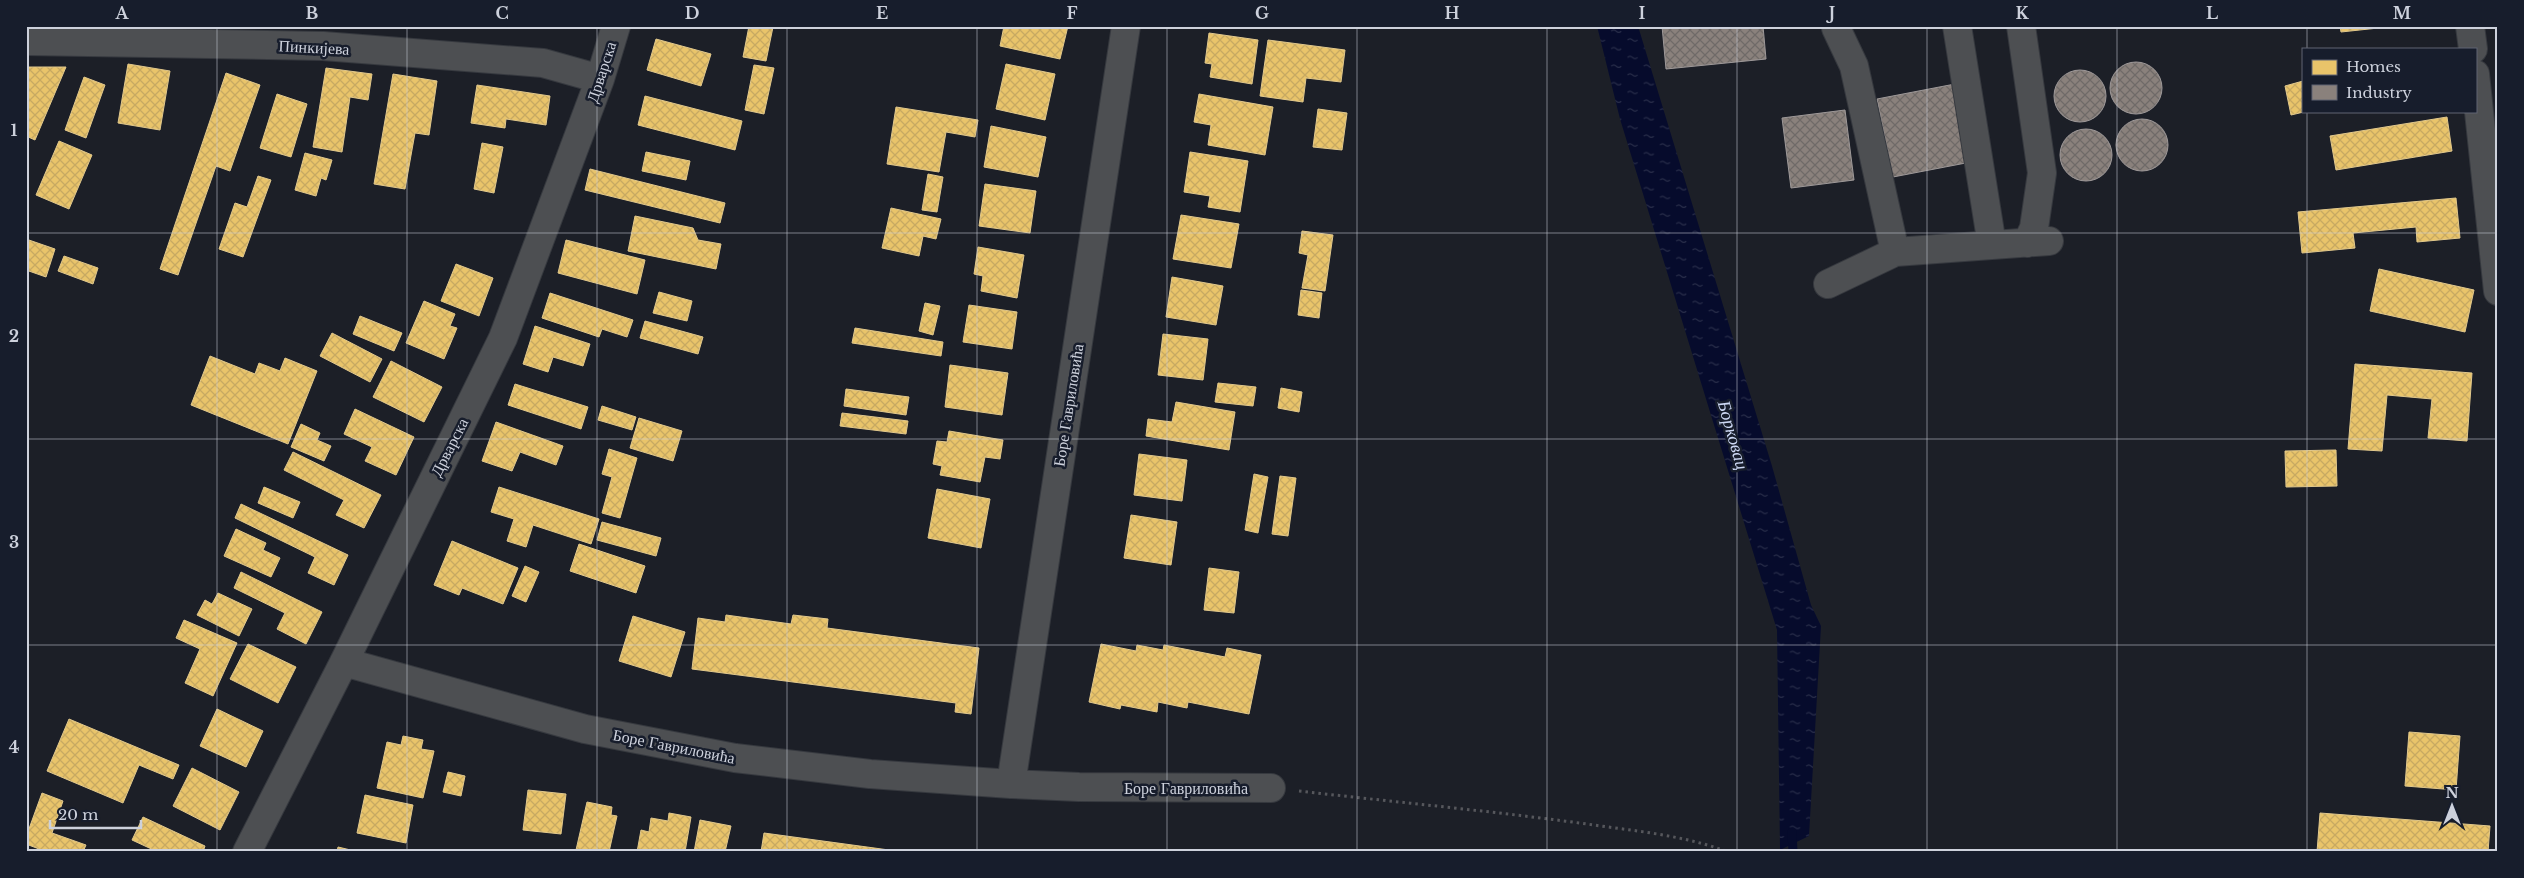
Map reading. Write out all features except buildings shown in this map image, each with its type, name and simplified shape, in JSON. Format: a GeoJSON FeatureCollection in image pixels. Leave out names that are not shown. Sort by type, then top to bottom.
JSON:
{"type":"FeatureCollection","features":[{"type":"Feature","properties":{"kind":"street","name":"Дрварска"},"geometry":{"type":"LineString","coordinates":[[247,852],[344,662],[393,558],[503,338],[600,79],[616,26]]}},
{"type":"Feature","properties":{"kind":"street","name":"Боре Гавриловића"},"geometry":{"type":"LineString","coordinates":[[1011,784],[1126,26]]}},
{"type":"Feature","properties":{"kind":"street"},"geometry":{"type":"LineString","coordinates":[[1957,26],[1992,245]]}},
{"type":"Feature","properties":{"kind":"street"},"geometry":{"type":"LineString","coordinates":[[1828,284],[1895,252],[2038,242],[2034,228],[2042,173],[2021,26]]}},
{"type":"Feature","properties":{"kind":"street"},"geometry":{"type":"LineString","coordinates":[[2470,26],[2472,48]]}},
{"type":"Feature","properties":{"kind":"street"},"geometry":{"type":"LineString","coordinates":[[1836,27],[1854,66],[1895,252]]}},
{"type":"Feature","properties":{"kind":"street","name":"Пинкијева"},"geometry":{"type":"LineString","coordinates":[[26,41],[323,46],[543,63],[600,79]]}},
{"type":"Feature","properties":{"kind":"street"},"geometry":{"type":"LineString","coordinates":[[2476,83],[2498,291]]}},
{"type":"Feature","properties":{"kind":"street","name":"Боре Гавриловића"},"geometry":{"type":"LineString","coordinates":[[344,662],[586,730],[735,758],[870,774],[1011,784],[1079,787],[1271,788]]}},
{"type":"Feature","properties":{"kind":"path"},"geometry":{"type":"LineString","coordinates":[[1271,788],[1576,823],[1689,840],[1728,852]]}},
{"type":"Feature","properties":{"kind":"water"},"geometry":{"type":"Polygon","coordinates":[[[1597,26],[1638,26],[1772,466],[1811,605],[1821,626],[1809,836],[1780,850],[1777,630],[1620,119],[1597,26]]]}},
{"type":"Feature","properties":{"kind":"waterway","name":"Борковац"},"geometry":{"type":"LineString","coordinates":[[1792,832],[1793,852]]}}]}
